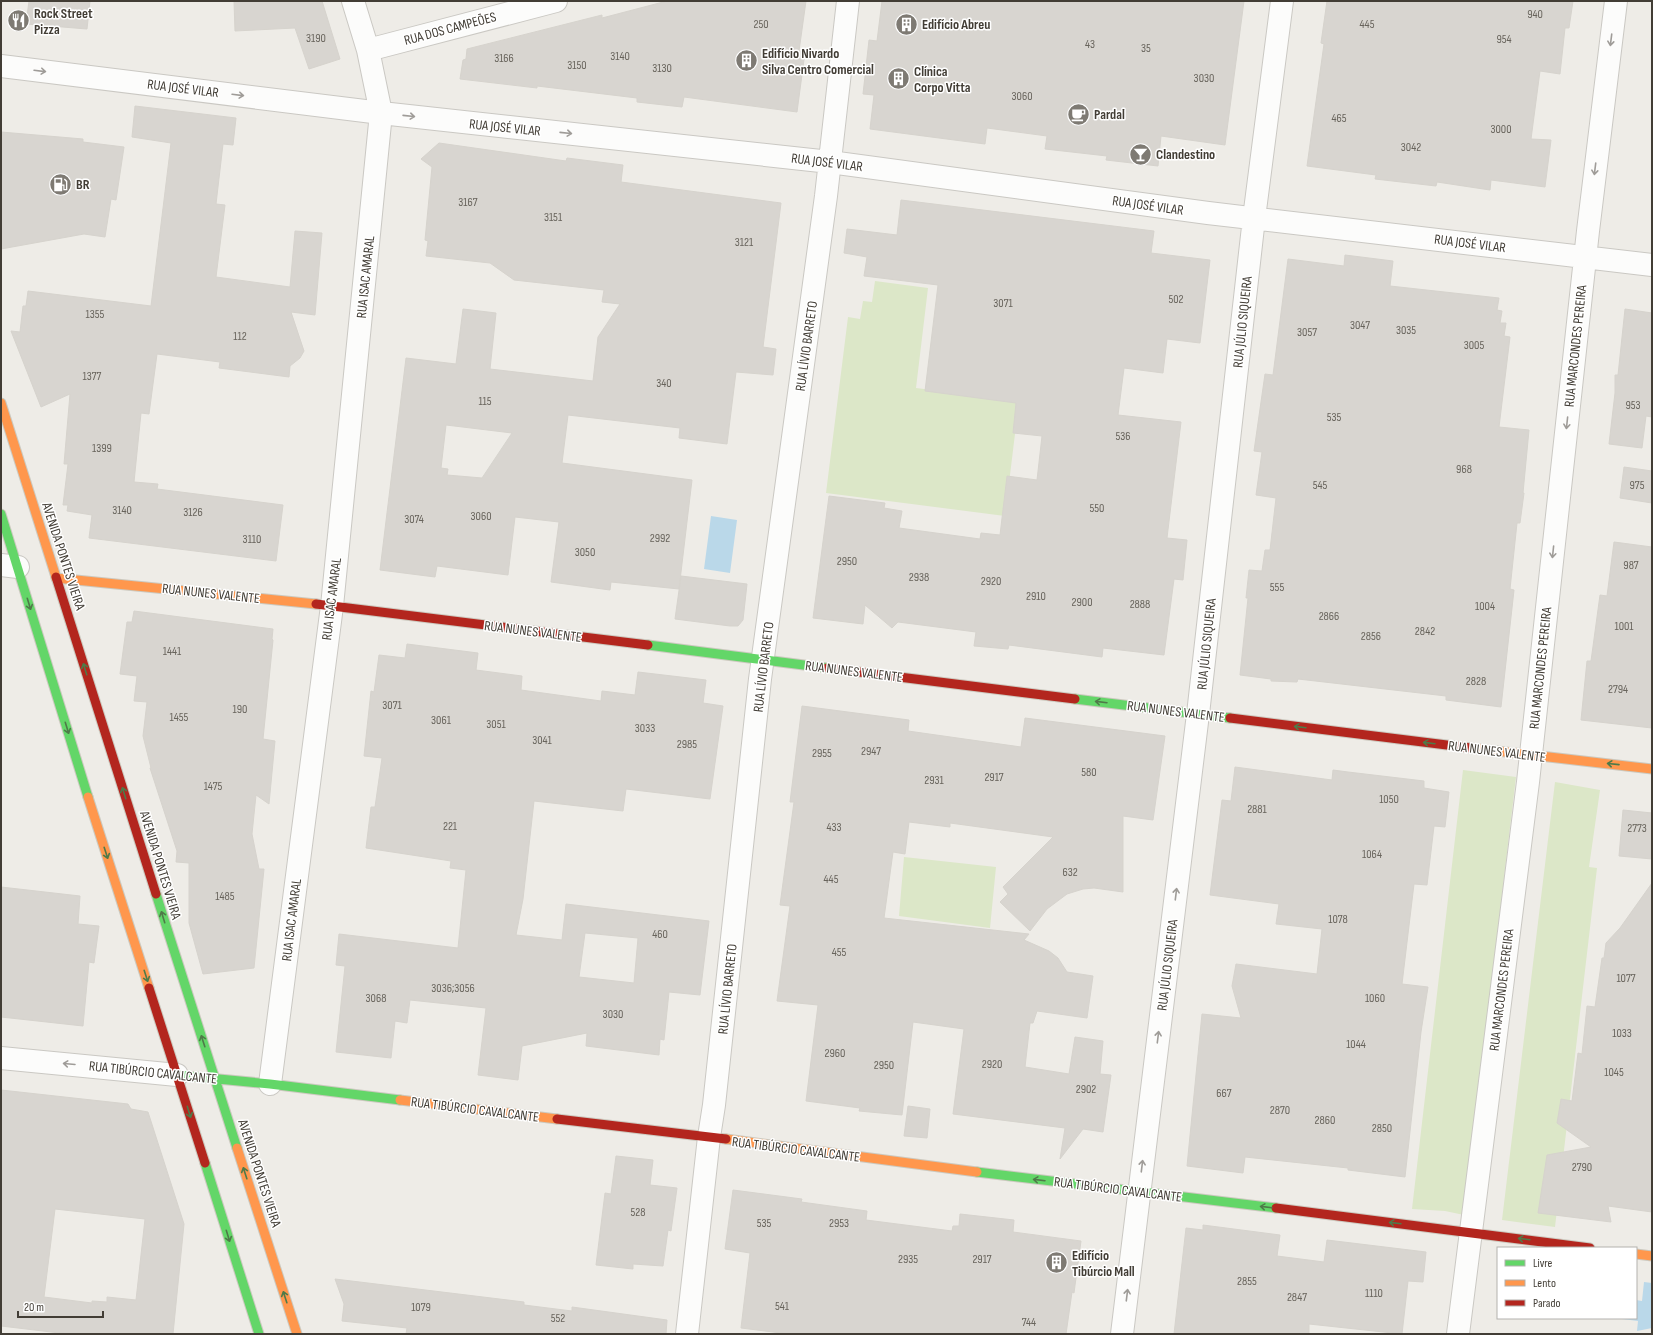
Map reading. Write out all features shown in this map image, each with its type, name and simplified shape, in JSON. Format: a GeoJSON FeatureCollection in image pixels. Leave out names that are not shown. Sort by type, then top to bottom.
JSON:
{"type":"FeatureCollection","features":[{"type":"Feature","properties":{"kind":"street","name":"RUA ISAC AMARAL"},"geometry":{"type":"LineString","coordinates":[[270,1084],[332,606],[381,113],[368,50],[353,1]]}},
{"type":"Feature","properties":{"kind":"street","name":"RUA DOS CAMPEÕES"},"geometry":{"type":"LineString","coordinates":[[368,50],[556,1]]}},
{"type":"Feature","properties":{"kind":"street","name":"RUA LÍVIO BARRETO"},"geometry":{"type":"LineString","coordinates":[[687,1334],[763,660],[830,162],[848,1]]}},
{"type":"Feature","properties":{"kind":"street","name":"RUA JÚLIO SIQUEIRA"},"geometry":{"type":"LineString","coordinates":[[1122,1334],[1198,714],[1254,218],[1282,1]]}},
{"type":"Feature","properties":{"kind":"street","name":"RUA MARCONDES PEREIRA"},"geometry":{"type":"LineString","coordinates":[[1458,1334],[1531,755],[1585,257],[1616,1]]}},
{"type":"Feature","properties":{"kind":"street","name":"RUA JOSÉ VILAR"},"geometry":{"type":"LineString","coordinates":[[1,66],[381,113],[830,162],[1254,218],[1652,265]]}},
{"type":"Feature","properties":{"kind":"street","name":"AVENIDA PONTES VIEIRA"},"geometry":{"type":"LineString","coordinates":[[1,403],[297,1334]]}},
{"type":"Feature","properties":{"kind":"street"},"geometry":{"type":"LineString","coordinates":[[1,514],[9,566],[93,813],[177,1075],[254,1328]]}},
{"type":"Feature","properties":{"kind":"street","name":"RUA NUNES VALENTE"},"geometry":{"type":"LineString","coordinates":[[56,578],[332,606],[1652,769]]}},
{"type":"Feature","properties":{"kind":"street","name":"RUA TIBÚRCIO CAVALCANTE"},"geometry":{"type":"LineString","coordinates":[[1,1058],[270,1084],[709,1137],[1583,1247]]}},
{"type":"Feature","properties":{"kind":"street"},"geometry":{"type":"LineString","coordinates":[[1637,1254],[1652,1256]]}},
{"type":"Feature","properties":{"kind":"green space"},"geometry":{"type":"Polygon","coordinates":[[[875,281],[928,288],[916,388],[1019,401],[1005,516],[826,493],[848,317],[860,319],[863,301],[872,302],[875,281]]]}},
{"type":"Feature","properties":{"kind":"green space"},"geometry":{"type":"Polygon","coordinates":[[[1463,770],[1516,777],[1464,1215],[1445,1211],[1412,1209],[1463,770]]]}},
{"type":"Feature","properties":{"kind":"green space"},"geometry":{"type":"Polygon","coordinates":[[[1555,782],[1600,790],[1589,867],[1597,868],[1555,1227],[1502,1220],[1555,782]]]}},
{"type":"Feature","properties":{"kind":"green space"},"geometry":{"type":"Polygon","coordinates":[[[904,857],[996,867],[990,928],[899,916],[904,857]]]}},
{"type":"Feature","properties":{"kind":"water"},"geometry":{"type":"Polygon","coordinates":[[[711,516],[737,520],[730,573],[704,569],[711,516]]]}},
{"type":"Feature","properties":{"kind":"water"},"geometry":{"type":"Polygon","coordinates":[[[1644,1282],[1652,1283],[1652,1328],[1637,1331],[1638,1321],[1622,1319],[1637,1319],[1637,1300],[1642,1301],[1644,1282]]]}},
{"type":"Feature","properties":{"kind":"building"},"geometry":{"type":"Polygon","coordinates":[[[29,1],[90,1],[87,29],[26,24],[29,1]]]}},
{"type":"Feature","properties":{"kind":"building"},"geometry":{"type":"Polygon","coordinates":[[[234,1],[322,1],[340,59],[309,69],[295,28],[235,31],[234,1]]]}},
{"type":"Feature","properties":{"kind":"building"},"geometry":{"type":"Polygon","coordinates":[[[667,1],[806,1],[799,51],[805,52],[797,112],[684,97],[682,107],[637,102],[637,98],[537,86],[537,88],[460,79],[463,60],[466,59],[467,49],[602,15],[602,18],[667,1]]]}},
{"type":"Feature","properties":{"kind":"building"},"geometry":{"type":"Polygon","coordinates":[[[882,1],[1244,1],[1225,145],[1161,136],[1158,166],[1106,160],[1107,156],[1045,149],[1047,136],[987,128],[985,144],[870,129],[874,95],[863,94],[869,40],[877,41],[882,1]]]}},
{"type":"Feature","properties":{"kind":"building"},"geometry":{"type":"Polygon","coordinates":[[[1327,1],[1573,1],[1569,28],[1565,28],[1560,74],[1540,71],[1531,139],[1551,140],[1545,187],[1491,180],[1490,190],[1437,182],[1436,186],[1375,179],[1376,175],[1307,166],[1324,44],[1321,43],[1327,1]]]}},
{"type":"Feature","properties":{"kind":"building"},"geometry":{"type":"Polygon","coordinates":[[[135,106],[236,118],[233,145],[223,144],[216,204],[225,205],[216,277],[290,287],[295,231],[322,233],[315,315],[291,312],[304,351],[300,358],[290,366],[289,377],[219,368],[220,362],[157,354],[149,414],[141,413],[134,482],[158,484],[157,489],[283,505],[276,561],[89,538],[92,515],[67,511],[68,505],[63,505],[68,464],[64,464],[70,394],[41,407],[11,331],[20,332],[23,306],[26,306],[28,291],[151,306],[171,143],[132,137],[135,106]]]}},
{"type":"Feature","properties":{"kind":"building","name":"BR"},"geometry":{"type":"Polygon","coordinates":[[[1,132],[83,139],[83,142],[124,147],[116,200],[111,199],[105,237],[84,234],[1,249],[1,132]]]}},
{"type":"Feature","properties":{"kind":"building"},"geometry":{"type":"Polygon","coordinates":[[[439,143],[566,161],[567,158],[623,165],[621,182],[781,203],[763,347],[776,349],[773,375],[736,372],[727,444],[679,438],[680,428],[568,415],[562,463],[692,480],[679,589],[611,582],[610,590],[551,582],[559,522],[515,517],[508,575],[437,566],[435,577],[380,570],[406,358],[456,364],[463,309],[496,313],[490,369],[593,381],[598,337],[620,304],[602,302],[604,290],[514,280],[490,263],[426,256],[428,241],[425,240],[432,167],[421,159],[439,143]],[[446,425],[441,468],[448,469],[447,475],[482,478],[512,433],[446,425]]]}},
{"type":"Feature","properties":{"kind":"building"},"geometry":{"type":"Polygon","coordinates":[[[901,200],[1154,231],[1151,253],[1210,260],[1200,343],[1167,339],[1163,373],[1124,368],[1118,415],[1181,422],[1167,538],[1187,540],[1183,580],[1174,579],[1164,655],[1103,648],[1102,657],[1009,645],[1008,649],[974,646],[976,632],[898,622],[892,628],[865,605],[863,624],[813,618],[829,496],[885,503],[884,508],[902,511],[899,528],[980,539],[981,533],[1000,535],[1007,476],[1037,480],[1042,436],[1013,433],[1016,403],[925,391],[938,285],[864,276],[867,257],[844,253],[847,229],[897,235],[901,200]]]}},
{"type":"Feature","properties":{"kind":"building"},"geometry":{"type":"Polygon","coordinates":[[[1345,255],[1393,261],[1390,286],[1499,298],[1497,310],[1502,311],[1500,323],[1506,323],[1504,336],[1510,337],[1499,427],[1529,430],[1524,493],[1520,523],[1517,523],[1510,589],[1514,590],[1501,707],[1446,700],[1446,696],[1298,679],[1297,682],[1271,681],[1271,679],[1240,675],[1248,598],[1246,598],[1249,570],[1262,571],[1265,550],[1270,550],[1276,498],[1256,495],[1262,452],[1254,451],[1265,374],[1273,375],[1288,259],[1344,266],[1345,255]]]}},
{"type":"Feature","properties":{"kind":"building"},"geometry":{"type":"Polygon","coordinates":[[[1625,309],[1652,313],[1652,417],[1646,416],[1642,448],[1609,444],[1615,393],[1615,375],[1618,375],[1625,309]]]}},
{"type":"Feature","properties":{"kind":"building"},"geometry":{"type":"Polygon","coordinates":[[[1624,467],[1652,471],[1652,503],[1620,498],[1624,467]]]}},
{"type":"Feature","properties":{"kind":"building"},"geometry":{"type":"Polygon","coordinates":[[[1614,542],[1652,547],[1652,728],[1581,720],[1587,661],[1591,661],[1600,595],[1607,596],[1614,542]]]}},
{"type":"Feature","properties":{"kind":"building"},"geometry":{"type":"Polygon","coordinates":[[[681,576],[747,584],[743,620],[738,626],[730,626],[675,619],[681,576]]]}},
{"type":"Feature","properties":{"kind":"building"},"geometry":{"type":"Polygon","coordinates":[[[134,611],[273,629],[263,739],[275,741],[269,804],[256,795],[252,834],[259,869],[264,869],[254,968],[203,974],[189,923],[189,863],[176,862],[177,851],[150,768],[143,736],[147,702],[134,701],[137,676],[120,674],[127,622],[132,622],[134,611]]]}},
{"type":"Feature","properties":{"kind":"building"},"geometry":{"type":"Polygon","coordinates":[[[407,644],[478,653],[476,670],[522,676],[521,690],[601,701],[602,691],[635,695],[638,672],[706,680],[703,703],[723,706],[710,799],[626,789],[623,811],[534,801],[523,899],[516,935],[562,940],[566,904],[709,921],[700,995],[669,992],[664,1040],[660,1039],[659,1055],[586,1046],[587,1033],[522,1046],[518,1080],[478,1075],[486,1008],[410,1000],[407,1023],[395,1021],[391,1058],[336,1052],[345,966],[336,965],[339,934],[458,948],[466,870],[450,868],[451,861],[366,848],[371,807],[375,807],[382,758],[364,756],[371,691],[374,692],[379,655],[405,658],[407,644]],[[585,933],[579,977],[634,983],[638,938],[585,933]]]}},
{"type":"Feature","properties":{"kind":"building"},"geometry":{"type":"Polygon","coordinates":[[[802,706],[909,720],[908,731],[1021,747],[1025,718],[1165,736],[1153,820],[1123,816],[1123,892],[1094,888],[1083,889],[1067,894],[1047,909],[1030,931],[1000,902],[1008,894],[1003,887],[1053,837],[950,823],[950,827],[909,822],[905,854],[893,852],[884,918],[1029,934],[1024,940],[1049,951],[1058,958],[1067,972],[1093,976],[1087,1018],[1037,1011],[1033,1023],[1030,1023],[1025,1067],[1069,1074],[1075,1037],[1103,1041],[1100,1074],[1111,1075],[1103,1132],[1083,1129],[1060,1159],[1065,1128],[953,1114],[964,1029],[913,1022],[902,1115],[859,1111],[860,1108],[806,1101],[818,1005],[777,1001],[790,906],[780,905],[794,802],[790,802],[802,706]]]}},
{"type":"Feature","properties":{"kind":"building"},"geometry":{"type":"Polygon","coordinates":[[[1235,767],[1332,780],[1333,770],[1424,781],[1424,788],[1449,792],[1445,827],[1434,826],[1427,885],[1414,884],[1402,984],[1428,987],[1421,1032],[1405,1177],[1348,1170],[1348,1168],[1245,1157],[1243,1173],[1187,1166],[1202,1014],[1241,1018],[1232,986],[1236,964],[1317,974],[1322,929],[1276,924],[1279,904],[1210,895],[1222,800],[1231,801],[1235,767]]]}},
{"type":"Feature","properties":{"kind":"building"},"geometry":{"type":"Polygon","coordinates":[[[1623,810],[1652,813],[1652,859],[1619,856],[1623,810]]]}},
{"type":"Feature","properties":{"kind":"building"},"geometry":{"type":"Polygon","coordinates":[[[1652,883],[1652,1212],[1608,1206],[1611,1222],[1538,1213],[1547,1155],[1591,1147],[1557,1123],[1561,1099],[1572,1101],[1578,1053],[1582,1054],[1587,1006],[1595,1007],[1602,958],[1604,958],[1606,943],[1620,928],[1652,883]]]}},
{"type":"Feature","properties":{"kind":"building"},"geometry":{"type":"Polygon","coordinates":[[[1,887],[80,896],[78,924],[99,926],[94,963],[89,962],[83,1026],[1,1017],[1,887]]]}},
{"type":"Feature","properties":{"kind":"building"},"geometry":{"type":"Polygon","coordinates":[[[1,1090],[128,1104],[131,1109],[148,1112],[184,1224],[173,1334],[68,1334],[1,1326],[1,1090]],[[55,1209],[44,1297],[92,1303],[92,1301],[107,1302],[107,1297],[136,1300],[145,1219],[55,1209]]]}},
{"type":"Feature","properties":{"kind":"building"},"geometry":{"type":"Polygon","coordinates":[[[908,1106],[930,1109],[927,1138],[904,1136],[908,1106]]]}},
{"type":"Feature","properties":{"kind":"building"},"geometry":{"type":"Polygon","coordinates":[[[616,1156],[653,1160],[650,1185],[677,1188],[671,1231],[668,1230],[663,1266],[633,1264],[633,1269],[596,1265],[605,1193],[611,1194],[616,1156]]]}},
{"type":"Feature","properties":{"kind":"building"},"geometry":{"type":"Polygon","coordinates":[[[733,1190],[802,1199],[801,1202],[867,1211],[866,1220],[952,1231],[953,1226],[959,1226],[960,1214],[1014,1220],[1013,1232],[1081,1241],[1074,1293],[1072,1292],[1066,1334],[789,1334],[741,1328],[750,1253],[725,1249],[733,1190]]]}},
{"type":"Feature","properties":{"kind":"building"},"geometry":{"type":"Polygon","coordinates":[[[1203,1225],[1280,1235],[1277,1256],[1324,1262],[1327,1240],[1426,1252],[1423,1282],[1408,1281],[1402,1334],[1309,1324],[1309,1334],[1174,1334],[1186,1228],[1203,1230],[1203,1225]]]}},
{"type":"Feature","properties":{"kind":"building"},"geometry":{"type":"Polygon","coordinates":[[[335,1279],[524,1302],[524,1305],[572,1311],[572,1307],[667,1320],[666,1334],[406,1334],[407,1328],[342,1321],[344,1304],[335,1279]]]}},
{"type":"Feature","properties":{"kind":"traffic: fast"},"geometry":{"type":"LineString","coordinates":[[1,514],[88,797]]}},
{"type":"Feature","properties":{"kind":"traffic: fast"},"geometry":{"type":"LineString","coordinates":[[648,645],[827,668]]}},
{"type":"Feature","properties":{"kind":"traffic: fast"},"geometry":{"type":"LineString","coordinates":[[1075,699],[1230,718]]}},
{"type":"Feature","properties":{"kind":"traffic: fast"},"geometry":{"type":"LineString","coordinates":[[156,894],[237,1148]]}},
{"type":"Feature","properties":{"kind":"traffic: fast"},"geometry":{"type":"LineString","coordinates":[[177,1075],[270,1084],[400,1100]]}},
{"type":"Feature","properties":{"kind":"traffic: fast"},"geometry":{"type":"LineString","coordinates":[[205,1163],[259,1334]]}},
{"type":"Feature","properties":{"kind":"traffic: fast"},"geometry":{"type":"LineString","coordinates":[[977,1172],[1276,1208]]}},
{"type":"Feature","properties":{"kind":"traffic: slow"},"geometry":{"type":"LineString","coordinates":[[1,403],[56,577]]}},
{"type":"Feature","properties":{"kind":"traffic: slow"},"geometry":{"type":"LineString","coordinates":[[56,578],[316,604]]}},
{"type":"Feature","properties":{"kind":"traffic: slow"},"geometry":{"type":"LineString","coordinates":[[1471,748],[1652,769]]}},
{"type":"Feature","properties":{"kind":"traffic: slow"},"geometry":{"type":"LineString","coordinates":[[88,797],[149,988]]}},
{"type":"Feature","properties":{"kind":"traffic: slow"},"geometry":{"type":"LineString","coordinates":[[400,1100],[557,1119]]}},
{"type":"Feature","properties":{"kind":"traffic: slow"},"geometry":{"type":"LineString","coordinates":[[726,1139],[977,1172]]}},
{"type":"Feature","properties":{"kind":"traffic: slow"},"geometry":{"type":"LineString","coordinates":[[237,1148],[297,1334]]}},
{"type":"Feature","properties":{"kind":"traffic: slow"},"geometry":{"type":"LineString","coordinates":[[1637,1254],[1652,1256]]}},
{"type":"Feature","properties":{"kind":"traffic: jam"},"geometry":{"type":"LineString","coordinates":[[56,577],[156,894]]}},
{"type":"Feature","properties":{"kind":"traffic: jam"},"geometry":{"type":"LineString","coordinates":[[316,604],[648,645]]}},
{"type":"Feature","properties":{"kind":"traffic: jam"},"geometry":{"type":"LineString","coordinates":[[827,668],[1075,699]]}},
{"type":"Feature","properties":{"kind":"traffic: jam"},"geometry":{"type":"LineString","coordinates":[[1230,718],[1471,748]]}},
{"type":"Feature","properties":{"kind":"traffic: jam"},"geometry":{"type":"LineString","coordinates":[[149,988],[205,1163]]}},
{"type":"Feature","properties":{"kind":"traffic: jam"},"geometry":{"type":"LineString","coordinates":[[557,1119],[726,1139]]}},
{"type":"Feature","properties":{"kind":"traffic: jam"},"geometry":{"type":"LineString","coordinates":[[1276,1208],[1582,1247]]}},
{"type":"Feature","properties":{"kind":"place","name":"Rock Street Pizza"},"geometry":{"type":"Point","coordinates":[19,21]}},
{"type":"Feature","properties":{"kind":"place","name":"Edifício Abreu"},"geometry":{"type":"Point","coordinates":[906,24]}},
{"type":"Feature","properties":{"kind":"place","name":"Edifício Nivardo Silva Centro Comercial"},"geometry":{"type":"Point","coordinates":[746,61]}},
{"type":"Feature","properties":{"kind":"place","name":"Clínica Corpo Vitta"},"geometry":{"type":"Point","coordinates":[899,79]}},
{"type":"Feature","properties":{"kind":"place","name":"Pardal"},"geometry":{"type":"Point","coordinates":[1078,114]}},
{"type":"Feature","properties":{"kind":"place","name":"Clandestino"},"geometry":{"type":"Point","coordinates":[1140,154]}},
{"type":"Feature","properties":{"kind":"place","name":"BR"},"geometry":{"type":"Point","coordinates":[60,184]}},
{"type":"Feature","properties":{"kind":"place","name":"Edifício Tibúrcio Mall"},"geometry":{"type":"Point","coordinates":[1057,1263]}}]}
